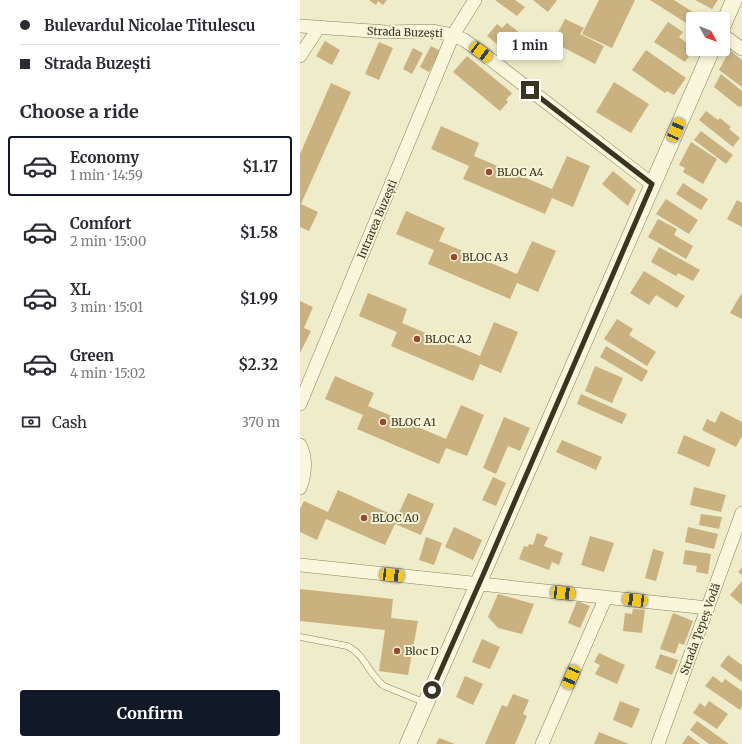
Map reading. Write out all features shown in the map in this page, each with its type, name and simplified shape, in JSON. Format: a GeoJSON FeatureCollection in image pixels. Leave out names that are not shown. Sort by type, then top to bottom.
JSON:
{"type":"FeatureCollection","features":[{"type":"Feature","properties":{"kind":"street","name":"Intrarea Buzești"},"geometry":{"type":"LineString","coordinates":[[300,404],[453,35],[475,0]]}},
{"type":"Feature","properties":{"kind":"street"},"geometry":{"type":"LineString","coordinates":[[729,12],[734,0]]}},
{"type":"Feature","properties":{"kind":"street","name":"Strada Buzești"},"geometry":{"type":"LineString","coordinates":[[300,26],[386,32],[433,31],[453,35],[464,40],[481,52],[652,184]]}},
{"type":"Feature","properties":{"kind":"street"},"geometry":{"type":"LineString","coordinates":[[300,56],[319,27]]}},
{"type":"Feature","properties":{"kind":"street"},"geometry":{"type":"LineString","coordinates":[[730,40],[742,49]]}},
{"type":"Feature","properties":{"kind":"street"},"geometry":{"type":"LineString","coordinates":[[408,744],[709,56]]}},
{"type":"Feature","properties":{"kind":"street"},"geometry":{"type":"LineString","coordinates":[[300,445],[305,461],[303,481],[300,488]]}},
{"type":"Feature","properties":{"kind":"street","name":"Strada Țepeș Vodă"},"geometry":{"type":"LineString","coordinates":[[658,744],[742,513]]}},
{"type":"Feature","properties":{"kind":"street"},"geometry":{"type":"LineString","coordinates":[[300,565],[708,608]]}},
{"type":"Feature","properties":{"kind":"street"},"geometry":{"type":"LineString","coordinates":[[542,744],[606,597]]}},
{"type":"Feature","properties":{"kind":"lane"},"geometry":{"type":"LineString","coordinates":[[300,637],[347,646],[354,649],[375,677],[384,686],[426,703]]}},
{"type":"Feature","properties":{"kind":"building"},"geometry":{"type":"Polygon","coordinates":[[[369,0],[387,0],[383,5],[378,1],[376,5],[369,0]]]}},
{"type":"Feature","properties":{"kind":"building"},"geometry":{"type":"Polygon","coordinates":[[[495,0],[515,0],[525,7],[517,16],[495,0]]]}},
{"type":"Feature","properties":{"kind":"building"},"geometry":{"type":"Polygon","coordinates":[[[533,0],[557,0],[548,12],[533,0]]]}},
{"type":"Feature","properties":{"kind":"building"},"geometry":{"type":"Polygon","coordinates":[[[599,0],[635,0],[612,48],[582,34],[599,0]]]}},
{"type":"Feature","properties":{"kind":"building"},"geometry":{"type":"Polygon","coordinates":[[[650,0],[674,0],[693,12],[686,12],[686,23],[650,0]]]}},
{"type":"Feature","properties":{"kind":"building"},"geometry":{"type":"Polygon","coordinates":[[[695,0],[718,0],[712,9],[695,0]]]}},
{"type":"Feature","properties":{"kind":"building"},"geometry":{"type":"Polygon","coordinates":[[[565,19],[584,28],[580,34],[604,46],[595,64],[553,42],[565,19]]]}},
{"type":"Feature","properties":{"kind":"building"},"geometry":{"type":"Polygon","coordinates":[[[668,22],[683,32],[679,37],[686,43],[686,56],[689,56],[685,62],[654,42],[668,22]]]}},
{"type":"Feature","properties":{"kind":"building"},"geometry":{"type":"Polygon","coordinates":[[[507,23],[525,37],[511,55],[487,36],[497,24],[502,28],[507,23]]]}},
{"type":"Feature","properties":{"kind":"building"},"geometry":{"type":"Polygon","coordinates":[[[325,41],[340,50],[332,65],[316,56],[325,41]]]}},
{"type":"Feature","properties":{"kind":"building"},"geometry":{"type":"Polygon","coordinates":[[[379,42],[393,48],[379,80],[365,74],[379,42]]]}},
{"type":"Feature","properties":{"kind":"building"},"geometry":{"type":"Polygon","coordinates":[[[431,46],[440,51],[429,72],[420,67],[431,46]]]}},
{"type":"Feature","properties":{"kind":"building"},"geometry":{"type":"Polygon","coordinates":[[[413,48],[423,53],[412,74],[403,69],[413,48]]]}},
{"type":"Feature","properties":{"kind":"building"},"geometry":{"type":"Polygon","coordinates":[[[646,50],[686,78],[674,95],[667,91],[665,93],[632,70],[646,50]]]}},
{"type":"Feature","properties":{"kind":"building"},"geometry":{"type":"Polygon","coordinates":[[[730,50],[742,60],[742,87],[719,70],[727,56],[730,56],[730,50]]]}},
{"type":"Feature","properties":{"kind":"building"},"geometry":{"type":"Polygon","coordinates":[[[467,56],[512,93],[506,100],[508,102],[500,111],[453,72],[467,56]]]}},
{"type":"Feature","properties":{"kind":"building"},"geometry":{"type":"Polygon","coordinates":[[[721,74],[742,91],[742,107],[739,107],[714,87],[721,74]]]}},
{"type":"Feature","properties":{"kind":"building"},"geometry":{"type":"Polygon","coordinates":[[[614,82],[649,104],[631,133],[596,112],[614,82]]]}},
{"type":"Feature","properties":{"kind":"building"},"geometry":{"type":"Polygon","coordinates":[[[331,83],[351,92],[301,204],[318,212],[309,231],[300,227],[300,154],[331,83]]]}},
{"type":"Feature","properties":{"kind":"building"},"geometry":{"type":"Polygon","coordinates":[[[706,111],[718,120],[720,118],[731,127],[729,129],[740,138],[733,147],[699,120],[706,111]]]}},
{"type":"Feature","properties":{"kind":"building","name":"BLOC A4"},"geometry":{"type":"Polygon","coordinates":[[[441,126],[479,143],[474,156],[552,189],[567,156],[590,166],[573,207],[552,198],[545,214],[463,179],[469,166],[431,149],[441,126]]]}},
{"type":"Feature","properties":{"kind":"building"},"geometry":{"type":"Polygon","coordinates":[[[701,131],[733,155],[726,164],[694,140],[701,131]]]}},
{"type":"Feature","properties":{"kind":"building"},"geometry":{"type":"Polygon","coordinates":[[[691,142],[717,159],[703,184],[683,172],[685,168],[679,165],[691,142]]]}},
{"type":"Feature","properties":{"kind":"building"},"geometry":{"type":"Polygon","coordinates":[[[613,171],[636,190],[628,206],[602,184],[613,171]]]}},
{"type":"Feature","properties":{"kind":"building"},"geometry":{"type":"Polygon","coordinates":[[[683,183],[708,199],[701,210],[676,194],[683,183]]]}},
{"type":"Feature","properties":{"kind":"building"},"geometry":{"type":"Polygon","coordinates":[[[666,199],[698,220],[689,234],[656,214],[666,199]]]}},
{"type":"Feature","properties":{"kind":"building"},"geometry":{"type":"Polygon","coordinates":[[[737,200],[742,203],[742,227],[727,219],[737,200]]]}},
{"type":"Feature","properties":{"kind":"building","name":"BLOC A3"},"geometry":{"type":"Polygon","coordinates":[[[406,211],[445,228],[439,241],[517,274],[532,241],[556,251],[538,292],[517,283],[510,299],[428,264],[434,250],[396,234],[406,211]]]}},
{"type":"Feature","properties":{"kind":"building"},"geometry":{"type":"Polygon","coordinates":[[[658,219],[677,229],[674,235],[693,246],[686,259],[648,237],[658,219]]]}},
{"type":"Feature","properties":{"kind":"building"},"geometry":{"type":"Polygon","coordinates":[[[659,247],[700,270],[693,281],[678,273],[676,276],[651,262],[659,247]]]}},
{"type":"Feature","properties":{"kind":"building"},"geometry":{"type":"Polygon","coordinates":[[[644,271],[685,296],[677,308],[656,295],[649,305],[630,293],[644,271]]]}},
{"type":"Feature","properties":{"kind":"building","name":"BLOC A2"},"geometry":{"type":"Polygon","coordinates":[[[368,293],[407,309],[402,323],[480,356],[494,322],[518,332],[501,373],[480,364],[473,381],[391,346],[397,332],[359,316],[368,293]]]}},
{"type":"Feature","properties":{"kind":"building"},"geometry":{"type":"Polygon","coordinates":[[[741,294],[742,295],[742,319],[730,313],[741,294]]]}},
{"type":"Feature","properties":{"kind":"building"},"geometry":{"type":"Polygon","coordinates":[[[300,301],[313,307],[304,328],[311,331],[300,353],[300,301]]]}},
{"type":"Feature","properties":{"kind":"building"},"geometry":{"type":"Polygon","coordinates":[[[617,319],[633,329],[629,335],[656,352],[647,366],[604,339],[617,319]]]}},
{"type":"Feature","properties":{"kind":"building"},"geometry":{"type":"Polygon","coordinates":[[[606,346],[648,371],[642,382],[600,357],[606,346]]]}},
{"type":"Feature","properties":{"kind":"building"},"geometry":{"type":"Polygon","coordinates":[[[595,366],[623,378],[612,403],[585,391],[595,366]]]}},
{"type":"Feature","properties":{"kind":"building","name":"BLOC A1"},"geometry":{"type":"Polygon","coordinates":[[[335,376],[374,393],[368,406],[446,439],[461,405],[484,415],[467,456],[446,448],[439,464],[357,429],[363,415],[325,399],[335,376]]]}},
{"type":"Feature","properties":{"kind":"building"},"geometry":{"type":"Polygon","coordinates":[[[581,394],[627,414],[622,424],[577,404],[581,394]]]}},
{"type":"Feature","properties":{"kind":"building"},"geometry":{"type":"Polygon","coordinates":[[[721,411],[742,422],[742,436],[736,447],[702,430],[707,419],[715,423],[721,411]]]}},
{"type":"Feature","properties":{"kind":"building"},"geometry":{"type":"Polygon","coordinates":[[[504,417],[530,428],[520,451],[508,446],[496,474],[483,468],[504,417]]]}},
{"type":"Feature","properties":{"kind":"building"},"geometry":{"type":"Polygon","coordinates":[[[684,435],[716,449],[709,467],[677,453],[684,435]]]}},
{"type":"Feature","properties":{"kind":"building"},"geometry":{"type":"Polygon","coordinates":[[[562,440],[602,457],[596,470],[556,452],[562,440]]]}},
{"type":"Feature","properties":{"kind":"building"},"geometry":{"type":"Polygon","coordinates":[[[493,477],[506,483],[496,506],[482,500],[493,477]]]}},
{"type":"Feature","properties":{"kind":"building"},"geometry":{"type":"Polygon","coordinates":[[[694,487],[726,495],[721,512],[690,505],[694,487]]]}},
{"type":"Feature","properties":{"kind":"building","name":"BLOC A0"},"geometry":{"type":"Polygon","coordinates":[[[338,490],[397,517],[408,493],[434,504],[421,535],[395,524],[385,545],[326,519],[317,540],[300,532],[300,509],[304,501],[328,512],[338,490]]]}},
{"type":"Feature","properties":{"kind":"building"},"geometry":{"type":"Polygon","coordinates":[[[701,514],[722,517],[719,529],[699,525],[701,514]]]}},
{"type":"Feature","properties":{"kind":"building"},"geometry":{"type":"Polygon","coordinates":[[[454,527],[482,540],[473,560],[445,547],[454,527]]]}},
{"type":"Feature","properties":{"kind":"building"},"geometry":{"type":"Polygon","coordinates":[[[688,527],[718,534],[714,549],[685,542],[688,527]]]}},
{"type":"Feature","properties":{"kind":"building"},"geometry":{"type":"Polygon","coordinates":[[[537,533],[548,537],[544,546],[563,553],[559,565],[552,562],[549,570],[519,559],[524,546],[528,547],[529,544],[533,545],[537,533]]]}},
{"type":"Feature","properties":{"kind":"building"},"geometry":{"type":"Polygon","coordinates":[[[590,536],[614,543],[604,572],[581,565],[590,536]]]}},
{"type":"Feature","properties":{"kind":"building"},"geometry":{"type":"Polygon","coordinates":[[[426,537],[442,543],[434,565],[419,560],[426,537]]]}},
{"type":"Feature","properties":{"kind":"building"},"geometry":{"type":"Polygon","coordinates":[[[653,549],[664,552],[656,581],[645,578],[653,549]]]}},
{"type":"Feature","properties":{"kind":"building"},"geometry":{"type":"Polygon","coordinates":[[[685,550],[711,554],[708,574],[696,572],[697,566],[683,564],[685,550]]]}},
{"type":"Feature","properties":{"kind":"building"},"geometry":{"type":"Polygon","coordinates":[[[742,567],[742,575],[738,572],[742,567]]]}},
{"type":"Feature","properties":{"kind":"building"},"geometry":{"type":"Polygon","coordinates":[[[742,581],[742,605],[730,595],[742,581]]]}},
{"type":"Feature","properties":{"kind":"building","name":"Bloc D"},"geometry":{"type":"Polygon","coordinates":[[[300,589],[393,599],[391,618],[418,621],[408,675],[379,671],[385,630],[300,621],[300,589]]]}},
{"type":"Feature","properties":{"kind":"building"},"geometry":{"type":"Polygon","coordinates":[[[498,594],[534,604],[522,634],[498,628],[488,617],[498,594]]]}},
{"type":"Feature","properties":{"kind":"building"},"geometry":{"type":"Polygon","coordinates":[[[577,601],[590,606],[580,628],[568,623],[577,601]]]}},
{"type":"Feature","properties":{"kind":"building"},"geometry":{"type":"Polygon","coordinates":[[[633,609],[645,610],[642,633],[623,631],[625,613],[632,614],[633,609]]]}},
{"type":"Feature","properties":{"kind":"building"},"geometry":{"type":"Polygon","coordinates":[[[673,613],[693,621],[684,645],[679,643],[675,654],[660,649],[673,613]]]}},
{"type":"Feature","properties":{"kind":"building"},"geometry":{"type":"Polygon","coordinates":[[[482,639],[500,647],[490,669],[472,662],[482,639]]]}},
{"type":"Feature","properties":{"kind":"building"},"geometry":{"type":"Polygon","coordinates":[[[599,653],[625,665],[617,684],[595,674],[600,665],[594,662],[599,653]]]}},
{"type":"Feature","properties":{"kind":"building"},"geometry":{"type":"Polygon","coordinates":[[[660,654],[678,660],[672,675],[655,668],[660,654]]]}},
{"type":"Feature","properties":{"kind":"building"},"geometry":{"type":"Polygon","coordinates":[[[728,655],[742,665],[742,682],[720,666],[728,655]]]}},
{"type":"Feature","properties":{"kind":"building"},"geometry":{"type":"Polygon","coordinates":[[[465,676],[483,684],[473,705],[456,697],[465,676]]]}},
{"type":"Feature","properties":{"kind":"building"},"geometry":{"type":"Polygon","coordinates":[[[713,676],[722,683],[725,679],[742,691],[742,706],[740,710],[705,686],[713,676]]]}},
{"type":"Feature","properties":{"kind":"building"},"geometry":{"type":"Polygon","coordinates":[[[513,694],[529,700],[523,714],[527,716],[515,744],[485,744],[502,705],[507,707],[513,694]]]}},
{"type":"Feature","properties":{"kind":"building"},"geometry":{"type":"Polygon","coordinates":[[[620,701],[640,709],[632,728],[613,720],[620,701]]]}},
{"type":"Feature","properties":{"kind":"building"},"geometry":{"type":"Polygon","coordinates":[[[709,701],[728,714],[717,729],[693,713],[700,703],[705,707],[709,701]]]}},
{"type":"Feature","properties":{"kind":"building"},"geometry":{"type":"Polygon","coordinates":[[[697,721],[729,744],[709,744],[690,730],[697,721]]]}},
{"type":"Feature","properties":{"kind":"building"},"geometry":{"type":"Polygon","coordinates":[[[599,732],[629,744],[594,744],[599,732]]]}},
{"type":"Feature","properties":{"kind":"building"},"geometry":{"type":"Polygon","coordinates":[[[688,735],[700,744],[682,744],[688,735]]]}},
{"type":"Feature","properties":{"kind":"building"},"geometry":{"type":"Polygon","coordinates":[[[439,738],[455,744],[436,744],[439,738]]]}},
{"type":"Feature","properties":{"kind":"place","name":"BLOC A4"},"geometry":{"type":"Point","coordinates":[489,172]}},
{"type":"Feature","properties":{"kind":"place","name":"BLOC A3"},"geometry":{"type":"Point","coordinates":[454,257]}},
{"type":"Feature","properties":{"kind":"place","name":"BLOC A2"},"geometry":{"type":"Point","coordinates":[417,339]}},
{"type":"Feature","properties":{"kind":"place","name":"BLOC A1"},"geometry":{"type":"Point","coordinates":[383,422]}},
{"type":"Feature","properties":{"kind":"place","name":"BLOC A0"},"geometry":{"type":"Point","coordinates":[364,518]}},
{"type":"Feature","properties":{"kind":"place","name":"Bloc D"},"geometry":{"type":"Point","coordinates":[397,651]}},
{"type":"Feature","properties":{"kind":"route"},"geometry":{"type":"LineString","coordinates":[[432,690],[652,184],[530,90]]}}]}
